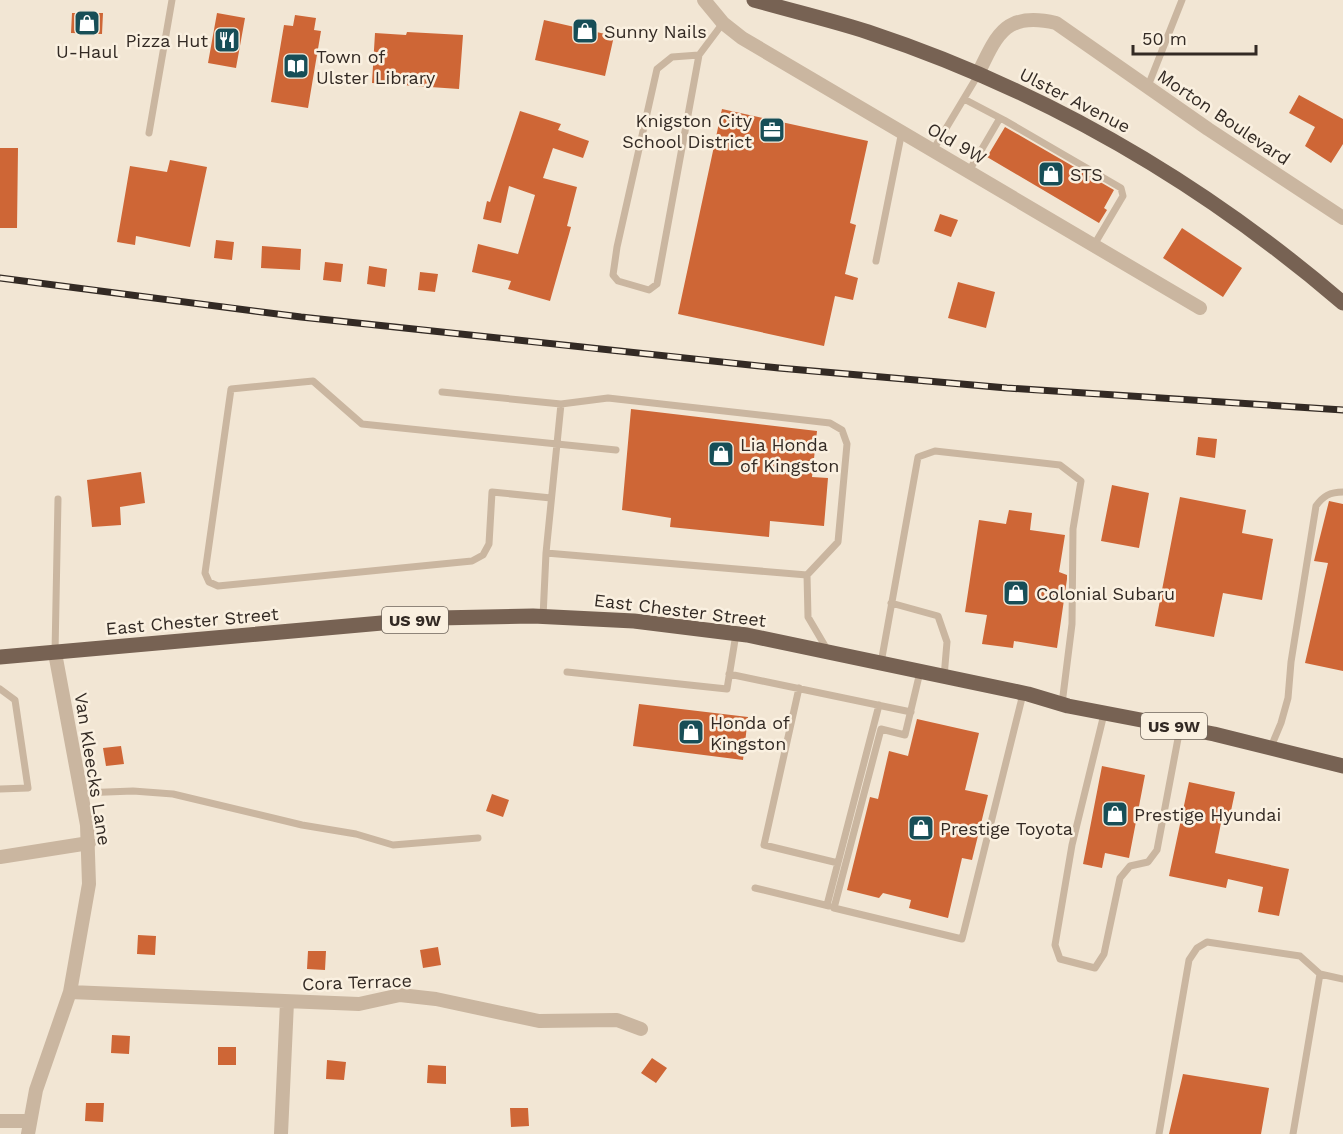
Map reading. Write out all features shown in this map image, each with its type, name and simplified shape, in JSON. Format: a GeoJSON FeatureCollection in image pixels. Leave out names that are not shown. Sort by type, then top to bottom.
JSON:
{"type":"FeatureCollection","features":[{"type":"Feature","properties":{"kind":"main road","name":"Ulster Avenue"},"geometry":{"type":"LineString","coordinates":[[754,0],[868,32],[978,74],[1059,111],[1136,153],[1225,210],[1343,303]]}},
{"type":"Feature","properties":{"kind":"main road","name":"East Chester Street"},"geometry":{"type":"LineString","coordinates":[[0,657],[438,618],[543,617],[634,621],[735,634],[829,652],[1180,728],[1343,766]]}},
{"type":"Feature","properties":{"kind":"street","name":"Old 9W"},"geometry":{"type":"LineString","coordinates":[[704,0],[723,23],[742,38],[1200,308]]}},
{"type":"Feature","properties":{"kind":"street","name":"Morton Boulevard"},"geometry":{"type":"LineString","coordinates":[[978,74],[1000,33],[1008,26],[1027,18],[1056,22],[1208,129],[1343,218]]}},
{"type":"Feature","properties":{"kind":"street","name":"Van Kleecks Lane"},"geometry":{"type":"LineString","coordinates":[[28,1127],[36,1090],[70,992],[89,884],[89,843],[55,653]]}},
{"type":"Feature","properties":{"kind":"street"},"geometry":{"type":"LineString","coordinates":[[0,857],[89,843]]}},
{"type":"Feature","properties":{"kind":"street","name":"Cora Terrace"},"geometry":{"type":"LineString","coordinates":[[70,992],[359,1004],[400,995],[435,999],[539,1021],[617,1020],[641,1029]]}},
{"type":"Feature","properties":{"kind":"street"},"geometry":{"type":"LineString","coordinates":[[281,1134],[287,1002]]}},
{"type":"Feature","properties":{"kind":"street"},"geometry":{"type":"LineString","coordinates":[[0,1121],[28,1127]]}},
{"type":"Feature","properties":{"kind":"lane"},"geometry":{"type":"LineString","coordinates":[[149,133],[172,0]]}},
{"type":"Feature","properties":{"kind":"lane"},"geometry":{"type":"LineString","coordinates":[[1148,86],[1182,0]]}},
{"type":"Feature","properties":{"kind":"lane"},"geometry":{"type":"LineString","coordinates":[[699,55],[672,57],[657,69],[617,247],[613,275],[618,281],[649,290],[657,284],[699,55],[723,23]]}},
{"type":"Feature","properties":{"kind":"lane"},"geometry":{"type":"LineString","coordinates":[[933,150],[978,74]]}},
{"type":"Feature","properties":{"kind":"lane"},"geometry":{"type":"LineString","coordinates":[[964,99],[1122,188],[1123,196],[1094,245]]}},
{"type":"Feature","properties":{"kind":"lane"},"geometry":{"type":"LineString","coordinates":[[969,171],[1000,118]]}},
{"type":"Feature","properties":{"kind":"lane"},"geometry":{"type":"LineString","coordinates":[[876,261],[902,131]]}},
{"type":"Feature","properties":{"kind":"lane"},"geometry":{"type":"LineString","coordinates":[[551,498],[492,492],[489,544],[483,555],[472,561],[218,586],[209,582],[205,573],[231,389],[313,381],[362,424],[616,450]]}},
{"type":"Feature","properties":{"kind":"lane"},"geometry":{"type":"LineString","coordinates":[[442,392],[561,404],[608,398],[830,423],[842,430],[847,444],[838,542],[807,575],[808,617],[829,652]]}},
{"type":"Feature","properties":{"kind":"lane"},"geometry":{"type":"LineString","coordinates":[[543,617],[546,553],[561,404]]}},
{"type":"Feature","properties":{"kind":"lane"},"geometry":{"type":"LineString","coordinates":[[881,664],[918,457],[935,451],[1060,465],[1081,481],[1073,529],[1072,624],[1062,704]]}},
{"type":"Feature","properties":{"kind":"lane"},"geometry":{"type":"LineString","coordinates":[[1270,748],[1281,723],[1288,698],[1291,662],[1316,506],[1322,497],[1333,492],[1343,492]]}},
{"type":"Feature","properties":{"kind":"lane"},"geometry":{"type":"LineString","coordinates":[[55,653],[58,499]]}},
{"type":"Feature","properties":{"kind":"lane"},"geometry":{"type":"LineString","coordinates":[[546,553],[807,575]]}},
{"type":"Feature","properties":{"kind":"lane"},"geometry":{"type":"LineString","coordinates":[[891,603],[938,616],[947,642],[944,677]]}},
{"type":"Feature","properties":{"kind":"lane"},"geometry":{"type":"LineString","coordinates":[[567,672],[727,689],[735,634]]}},
{"type":"Feature","properties":{"kind":"lane"},"geometry":{"type":"LineString","coordinates":[[830,906],[881,729],[905,735],[920,672]]}},
{"type":"Feature","properties":{"kind":"lane"},"geometry":{"type":"LineString","coordinates":[[729,674],[910,712]]}},
{"type":"Feature","properties":{"kind":"lane"},"geometry":{"type":"LineString","coordinates":[[799,688],[764,845],[838,863]]}},
{"type":"Feature","properties":{"kind":"lane"},"geometry":{"type":"LineString","coordinates":[[0,689],[15,700],[28,788],[0,789]]}},
{"type":"Feature","properties":{"kind":"lane"},"geometry":{"type":"LineString","coordinates":[[755,888],[962,939],[1023,694]]}},
{"type":"Feature","properties":{"kind":"lane"},"geometry":{"type":"LineString","coordinates":[[830,906],[838,863],[879,705]]}},
{"type":"Feature","properties":{"kind":"lane"},"geometry":{"type":"LineString","coordinates":[[1104,713],[1072,845],[1054,945],[1060,959],[1095,968],[1104,954],[1120,878],[1130,866],[1149,862],[1157,850],[1180,728]]}},
{"type":"Feature","properties":{"kind":"lane"},"geometry":{"type":"LineString","coordinates":[[81,793],[133,791],[173,794],[292,823],[356,834],[393,845],[478,838]]}},
{"type":"Feature","properties":{"kind":"lane"},"geometry":{"type":"LineString","coordinates":[[1159,1134],[1189,960],[1197,948],[1207,942],[1300,956],[1320,974],[1343,979]]}},
{"type":"Feature","properties":{"kind":"lane"},"geometry":{"type":"LineString","coordinates":[[1293,1134],[1320,974]]}},
{"type":"Feature","properties":{"kind":"building","name":"U-Haul"},"geometry":{"type":"Polygon","coordinates":[[[72,13],[103,13],[102,34],[71,33],[72,13]]]}},
{"type":"Feature","properties":{"kind":"building","name":"Pizza Hut"},"geometry":{"type":"Polygon","coordinates":[[[217,13],[245,18],[236,68],[208,63],[217,13]]]}},
{"type":"Feature","properties":{"kind":"building","name":"Town of Ulster Library"},"geometry":{"type":"Polygon","coordinates":[[[295,15],[316,18],[314,30],[321,31],[308,108],[271,102],[284,25],[293,26],[295,15]]]}},
{"type":"Feature","properties":{"kind":"building"},"geometry":{"type":"Polygon","coordinates":[[[544,20],[614,36],[605,76],[535,60],[544,20]]]}},
{"type":"Feature","properties":{"kind":"building"},"geometry":{"type":"Polygon","coordinates":[[[407,32],[463,35],[459,89],[372,83],[375,33],[406,35],[407,32]]]}},
{"type":"Feature","properties":{"kind":"building"},"geometry":{"type":"Polygon","coordinates":[[[1299,95],[1343,119],[1343,144],[1331,163],[1305,146],[1315,127],[1289,113],[1299,95]]]}},
{"type":"Feature","properties":{"kind":"building"},"geometry":{"type":"Polygon","coordinates":[[[722,109],[868,141],[850,223],[856,225],[845,274],[858,278],[853,300],[835,296],[824,346],[678,314],[722,109]]]}},
{"type":"Feature","properties":{"kind":"building"},"geometry":{"type":"Polygon","coordinates":[[[520,111],[561,124],[558,130],[589,141],[583,158],[553,148],[543,178],[577,187],[567,226],[571,227],[550,301],[508,289],[511,281],[472,272],[478,244],[518,254],[535,195],[509,186],[501,223],[483,219],[487,201],[490,202],[520,111]]]}},
{"type":"Feature","properties":{"kind":"building","name":"STS"},"geometry":{"type":"Polygon","coordinates":[[[1005,127],[1114,190],[1104,208],[1107,210],[1099,223],[987,157],[1005,127]]]}},
{"type":"Feature","properties":{"kind":"building"},"geometry":{"type":"Polygon","coordinates":[[[0,148],[18,148],[17,228],[0,228],[0,148]]]}},
{"type":"Feature","properties":{"kind":"building"},"geometry":{"type":"Polygon","coordinates":[[[170,160],[207,167],[190,247],[136,236],[135,245],[117,242],[130,166],[167,172],[170,160]]]}},
{"type":"Feature","properties":{"kind":"building"},"geometry":{"type":"Polygon","coordinates":[[[940,214],[958,220],[951,237],[934,231],[940,214]]]}},
{"type":"Feature","properties":{"kind":"building"},"geometry":{"type":"Polygon","coordinates":[[[1182,228],[1242,268],[1223,297],[1163,258],[1182,228]]]}},
{"type":"Feature","properties":{"kind":"building"},"geometry":{"type":"Polygon","coordinates":[[[216,240],[234,242],[232,260],[214,258],[216,240]]]}},
{"type":"Feature","properties":{"kind":"building"},"geometry":{"type":"Polygon","coordinates":[[[262,246],[301,249],[300,270],[261,268],[262,246]]]}},
{"type":"Feature","properties":{"kind":"building"},"geometry":{"type":"Polygon","coordinates":[[[325,262],[343,264],[341,282],[323,280],[325,262]]]}},
{"type":"Feature","properties":{"kind":"building"},"geometry":{"type":"Polygon","coordinates":[[[369,266],[387,269],[385,287],[367,284],[369,266]]]}},
{"type":"Feature","properties":{"kind":"building"},"geometry":{"type":"Polygon","coordinates":[[[420,272],[438,274],[435,292],[418,290],[420,272]]]}},
{"type":"Feature","properties":{"kind":"building"},"geometry":{"type":"Polygon","coordinates":[[[958,282],[995,292],[986,328],[948,318],[958,282]]]}},
{"type":"Feature","properties":{"kind":"building","name":"Lia Honda of Kingston"},"geometry":{"type":"Polygon","coordinates":[[[631,409],[817,431],[812,477],[828,478],[824,526],[770,521],[769,537],[670,527],[671,518],[622,510],[631,409]]]}},
{"type":"Feature","properties":{"kind":"building"},"geometry":{"type":"Polygon","coordinates":[[[1198,437],[1217,439],[1215,458],[1196,455],[1198,437]]]}},
{"type":"Feature","properties":{"kind":"building"},"geometry":{"type":"Polygon","coordinates":[[[141,472],[145,503],[120,507],[121,525],[92,527],[87,480],[141,472]]]}},
{"type":"Feature","properties":{"kind":"building"},"geometry":{"type":"Polygon","coordinates":[[[1112,485],[1149,493],[1139,548],[1101,541],[1112,485]]]}},
{"type":"Feature","properties":{"kind":"building"},"geometry":{"type":"Polygon","coordinates":[[[1180,497],[1246,510],[1242,533],[1273,539],[1262,600],[1223,593],[1214,637],[1155,626],[1180,497]]]}},
{"type":"Feature","properties":{"kind":"building"},"geometry":{"type":"Polygon","coordinates":[[[1329,501],[1343,504],[1343,671],[1305,663],[1328,563],[1314,561],[1329,501]]]}},
{"type":"Feature","properties":{"kind":"building","name":"Colonial Subaru"},"geometry":{"type":"Polygon","coordinates":[[[1009,510],[1032,513],[1030,530],[1065,535],[1059,572],[1067,575],[1067,579],[1057,648],[1014,641],[1013,648],[982,644],[987,615],[965,612],[979,520],[1006,524],[1009,510]]]}},
{"type":"Feature","properties":{"kind":"building","name":"Honda of Kingston"},"geometry":{"type":"Polygon","coordinates":[[[639,704],[748,717],[743,760],[633,746],[639,704]]]}},
{"type":"Feature","properties":{"kind":"building","name":"Prestige Toyota"},"geometry":{"type":"Polygon","coordinates":[[[917,719],[979,733],[965,790],[988,795],[972,860],[962,858],[948,918],[909,908],[911,900],[883,893],[879,898],[847,890],[870,797],[878,799],[889,751],[908,756],[917,719]]]}},
{"type":"Feature","properties":{"kind":"building"},"geometry":{"type":"Polygon","coordinates":[[[121,746],[124,764],[106,766],[103,748],[121,746]]]}},
{"type":"Feature","properties":{"kind":"building","name":"Prestige Hyundai"},"geometry":{"type":"Polygon","coordinates":[[[1102,766],[1145,775],[1129,858],[1105,853],[1102,868],[1083,864],[1102,766]]]}},
{"type":"Feature","properties":{"kind":"building"},"geometry":{"type":"Polygon","coordinates":[[[1189,782],[1235,792],[1228,825],[1221,823],[1215,853],[1289,869],[1279,916],[1258,912],[1263,887],[1228,879],[1226,888],[1169,876],[1189,782]]]}},
{"type":"Feature","properties":{"kind":"building"},"geometry":{"type":"Polygon","coordinates":[[[492,794],[509,800],[503,817],[486,811],[492,794]]]}},
{"type":"Feature","properties":{"kind":"building"},"geometry":{"type":"Polygon","coordinates":[[[138,935],[156,936],[155,955],[137,954],[138,935]]]}},
{"type":"Feature","properties":{"kind":"building"},"geometry":{"type":"Polygon","coordinates":[[[438,947],[441,965],[423,968],[420,950],[438,947]]]}},
{"type":"Feature","properties":{"kind":"building"},"geometry":{"type":"Polygon","coordinates":[[[308,951],[326,951],[325,970],[307,969],[308,951]]]}},
{"type":"Feature","properties":{"kind":"building"},"geometry":{"type":"Polygon","coordinates":[[[112,1035],[130,1036],[129,1054],[111,1053],[112,1035]]]}},
{"type":"Feature","properties":{"kind":"building"},"geometry":{"type":"Polygon","coordinates":[[[218,1047],[236,1047],[236,1065],[218,1065],[218,1047]]]}},
{"type":"Feature","properties":{"kind":"building"},"geometry":{"type":"Polygon","coordinates":[[[652,1058],[667,1068],[656,1083],[641,1073],[652,1058]]]}},
{"type":"Feature","properties":{"kind":"building"},"geometry":{"type":"Polygon","coordinates":[[[327,1060],[346,1062],[344,1080],[326,1079],[327,1060]]]}},
{"type":"Feature","properties":{"kind":"building"},"geometry":{"type":"Polygon","coordinates":[[[428,1065],[446,1066],[446,1084],[427,1083],[428,1065]]]}},
{"type":"Feature","properties":{"kind":"building"},"geometry":{"type":"Polygon","coordinates":[[[1183,1074],[1269,1088],[1261,1134],[1169,1134],[1183,1074]]]}},
{"type":"Feature","properties":{"kind":"building"},"geometry":{"type":"Polygon","coordinates":[[[86,1103],[104,1103],[103,1122],[85,1121],[86,1103]]]}},
{"type":"Feature","properties":{"kind":"building"},"geometry":{"type":"Polygon","coordinates":[[[510,1108],[528,1108],[529,1126],[511,1127],[510,1108]]]}},
{"type":"Feature","properties":{"kind":"railway"},"geometry":{"type":"LineString","coordinates":[[0,278],[301,317],[779,368],[1007,388],[1343,410]]}},
{"type":"Feature","properties":{"kind":"place","name":"U-Haul"},"geometry":{"type":"Point","coordinates":[87,23]}},
{"type":"Feature","properties":{"kind":"place","name":"Sunny Nails"},"geometry":{"type":"Point","coordinates":[585,31]}},
{"type":"Feature","properties":{"kind":"place","name":"Pizza Hut"},"geometry":{"type":"Point","coordinates":[227,40]}},
{"type":"Feature","properties":{"kind":"place","name":"Town of Ulster Library"},"geometry":{"type":"Point","coordinates":[296,66]}},
{"type":"Feature","properties":{"kind":"place","name":"Knigston City School District"},"geometry":{"type":"Point","coordinates":[772,130]}},
{"type":"Feature","properties":{"kind":"place","name":"STS"},"geometry":{"type":"Point","coordinates":[1051,174]}},
{"type":"Feature","properties":{"kind":"place","name":"Lia Honda of Kingston"},"geometry":{"type":"Point","coordinates":[721,454]}},
{"type":"Feature","properties":{"kind":"place","name":"Colonial Subaru"},"geometry":{"type":"Point","coordinates":[1016,593]}},
{"type":"Feature","properties":{"kind":"place","name":"Honda of Kingston"},"geometry":{"type":"Point","coordinates":[691,732]}},
{"type":"Feature","properties":{"kind":"place","name":"Prestige Hyundai"},"geometry":{"type":"Point","coordinates":[1115,814]}},
{"type":"Feature","properties":{"kind":"place","name":"Prestige Toyota"},"geometry":{"type":"Point","coordinates":[921,828]}}]}
